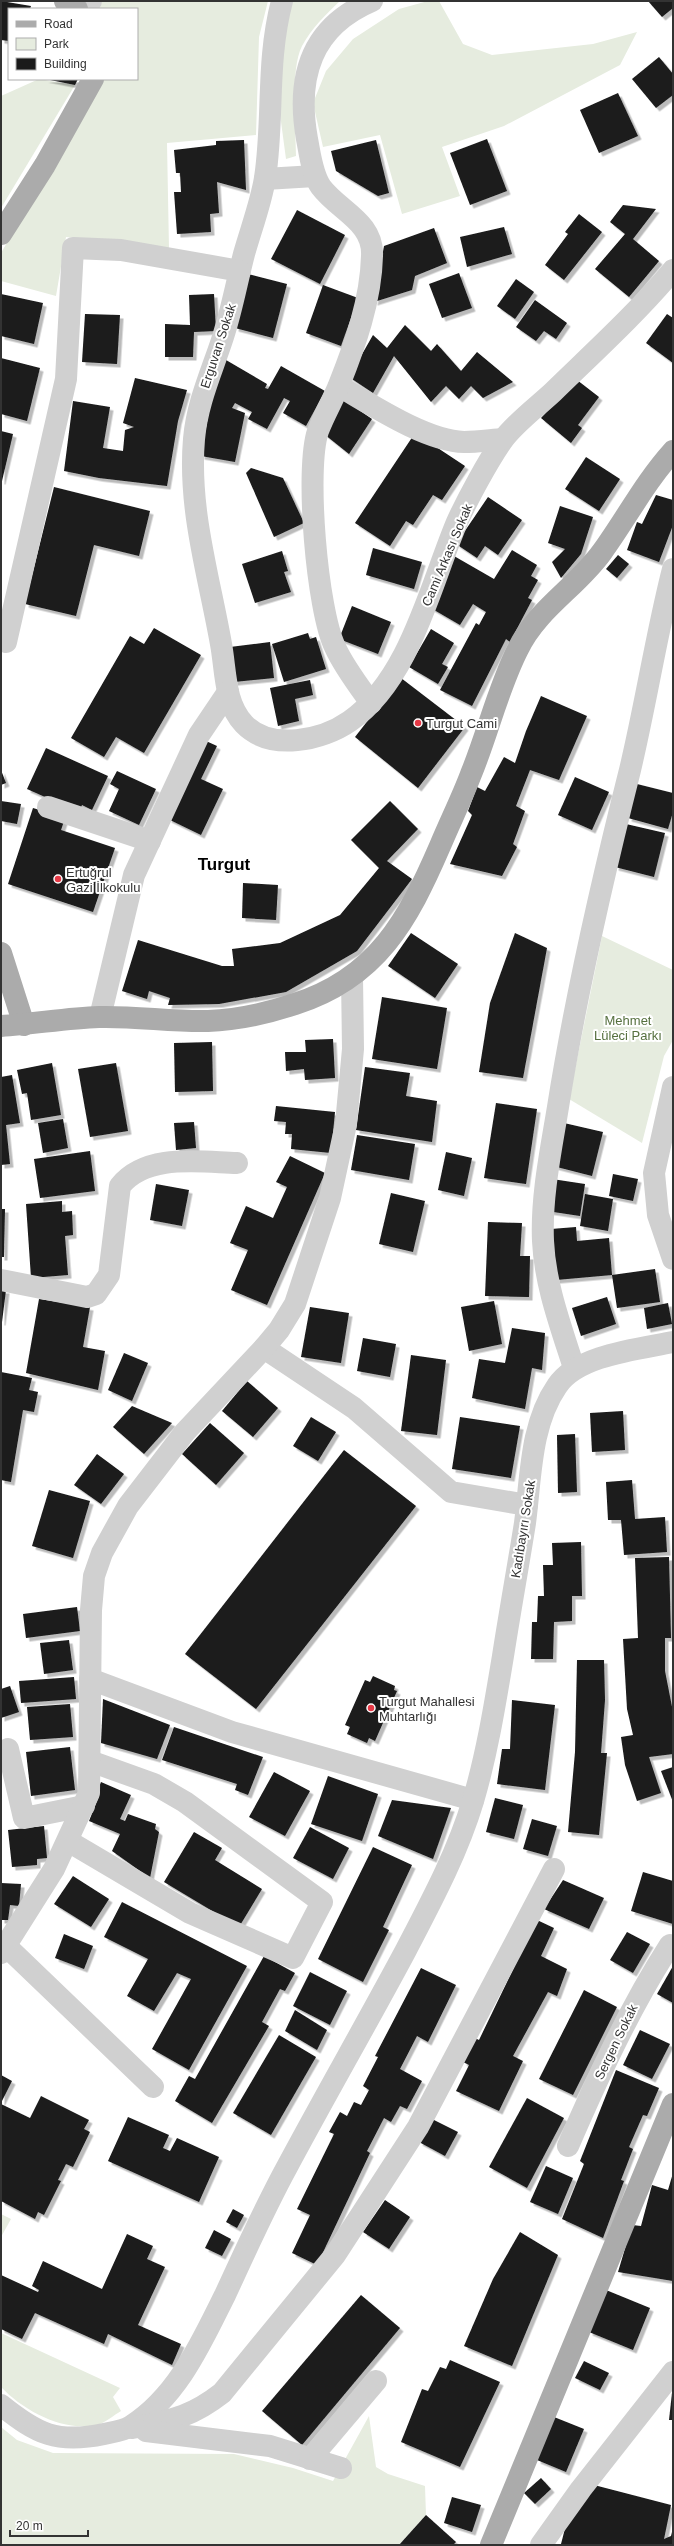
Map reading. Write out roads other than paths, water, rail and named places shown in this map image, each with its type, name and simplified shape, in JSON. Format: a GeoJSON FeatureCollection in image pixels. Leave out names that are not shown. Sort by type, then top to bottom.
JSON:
{"type":"FeatureCollection","features":[{"type":"Feature","properties":{"kind":"main road"},"geometry":{"type":"LineString","coordinates":[[65,1],[76,8]]}},
{"type":"Feature","properties":{"kind":"main road"},"geometry":{"type":"LineString","coordinates":[[1,234],[45,165],[91,80]]}},
{"type":"Feature","properties":{"kind":"main road"},"geometry":{"type":"LineString","coordinates":[[1,1026],[100,1017],[209,1021],[255,1014],[296,1004],[324,993],[352,977],[385,944],[405,919],[419,894],[471,774],[518,647],[548,607],[586,572],[602,552],[663,462],[673,451]]}},
{"type":"Feature","properties":{"kind":"main road"},"geometry":{"type":"LineString","coordinates":[[1,954],[24,1025]]}},
{"type":"Feature","properties":{"kind":"main road"},"geometry":{"type":"LineString","coordinates":[[491,2545],[673,2104]]}},
{"type":"Feature","properties":{"kind":"street","name":"Erguvan Sokak"},"geometry":{"type":"LineString","coordinates":[[228,692],[222,646],[200,538],[196,510],[194,440],[198,410],[232,306],[265,179],[270,74],[276,25],[282,1]]}},
{"type":"Feature","properties":{"kind":"street"},"geometry":{"type":"LineString","coordinates":[[371,703],[334,646],[320,583],[311,476],[313,450],[318,430],[339,386],[358,332],[372,258],[372,242],[368,232],[322,187],[315,176],[304,120],[303,92],[307,69],[314,50],[328,29],[344,17],[372,1]]}},
{"type":"Feature","properties":{"kind":"street"},"geometry":{"type":"LineString","coordinates":[[265,179],[315,176]]}},
{"type":"Feature","properties":{"kind":"street"},"geometry":{"type":"LineString","coordinates":[[6,642],[66,379],[73,248],[128,251],[240,271]]}},
{"type":"Feature","properties":{"kind":"street","name":"Cami Arkası Sokak"},"geometry":{"type":"LineString","coordinates":[[228,692],[234,710],[245,725],[259,736],[291,741],[323,734],[338,728],[353,720],[371,703],[390,677],[415,632],[458,519],[503,439],[644,304],[673,270]]}},
{"type":"Feature","properties":{"kind":"street"},"geometry":{"type":"LineString","coordinates":[[339,386],[398,419],[444,439],[463,442],[503,439]]}},
{"type":"Feature","properties":{"kind":"street"},"geometry":{"type":"LineString","coordinates":[[574,1368],[554,1305],[543,1248],[543,1222],[550,1162],[570,1028],[603,878],[633,756],[673,569]]}},
{"type":"Feature","properties":{"kind":"street"},"geometry":{"type":"LineString","coordinates":[[100,1017],[134,875],[199,735],[228,692]]}},
{"type":"Feature","properties":{"kind":"street"},"geometry":{"type":"LineString","coordinates":[[48,807],[150,841]]}},
{"type":"Feature","properties":{"kind":"street"},"geometry":{"type":"LineString","coordinates":[[153,2087],[3,1949],[54,1869],[89,1793],[90,1679],[94,1576],[102,1553],[128,1506],[185,1432],[264,1348],[279,1330],[295,1304],[337,1173],[346,1124],[353,1049],[352,977]]}},
{"type":"Feature","properties":{"kind":"street"},"geometry":{"type":"LineString","coordinates":[[673,1087],[654,1173],[658,1216],[673,1259]]}},
{"type":"Feature","properties":{"kind":"street"},"geometry":{"type":"LineString","coordinates":[[1,1280],[87,1298],[96,1294],[109,1275],[120,1186],[127,1177],[153,1166],[172,1162],[237,1163]]}},
{"type":"Feature","properties":{"kind":"street","name":"Kadıbayırı Sokak"},"geometry":{"type":"LineString","coordinates":[[127,2428],[150,2412],[165,2396],[202,2341],[285,2170],[428,1908],[455,1852],[473,1800],[495,1704],[527,1505],[534,1449],[541,1418],[559,1382],[574,1368],[625,1352],[673,1342]]}},
{"type":"Feature","properties":{"kind":"street"},"geometry":{"type":"LineString","coordinates":[[264,1348],[354,1408],[450,1492],[527,1505]]}},
{"type":"Feature","properties":{"kind":"street"},"geometry":{"type":"LineString","coordinates":[[90,1679],[232,1732],[473,1800]]}},
{"type":"Feature","properties":{"kind":"street"},"geometry":{"type":"LineString","coordinates":[[8,1749],[24,1818],[84,1806]]}},
{"type":"Feature","properties":{"kind":"street"},"geometry":{"type":"LineString","coordinates":[[68,1841],[190,1912],[293,1958],[322,1902],[186,1802],[154,1784],[90,1761]]}},
{"type":"Feature","properties":{"kind":"street"},"geometry":{"type":"LineString","coordinates":[[1,2405],[26,2425],[46,2435],[75,2438],[184,2417],[202,2409],[222,2393],[335,2255],[418,2127],[554,1869]]}},
{"type":"Feature","properties":{"kind":"street","name":"Sergen Sokak"},"geometry":{"type":"LineString","coordinates":[[568,2146],[625,2022],[670,1945],[673,1946]]}},
{"type":"Feature","properties":{"kind":"street"},"geometry":{"type":"LineString","coordinates":[[541,2545],[581,2488],[673,2372]]}},
{"type":"Feature","properties":{"kind":"street"},"geometry":{"type":"LineString","coordinates":[[310,2459],[376,2381]]}},
{"type":"Feature","properties":{"kind":"street"},"geometry":{"type":"LineString","coordinates":[[127,2428],[270,2446],[341,2468]]}},
{"type":"Feature","properties":{"kind":"place","name":"Turgut Cami"},"geometry":{"type":"Point","coordinates":[418,723]}},
{"type":"Feature","properties":{"kind":"place","name":"Ertuğrul Gazi İlkokulu"},"geometry":{"type":"Point","coordinates":[58,879]}},
{"type":"Feature","properties":{"kind":"place","name":"Turgut Mahallesi Muhtarlığı"},"geometry":{"type":"Point","coordinates":[371,1708]}},
{"type":"Feature","properties":{"kind":"district","name":"Turgut"},"geometry":{"type":"Point","coordinates":[224,864]}},
{"type":"Feature","properties":{"kind":"park label","name":"Mehmet Lüleci Parkı"},"geometry":{"type":"Point","coordinates":[628,1028]}}]}
